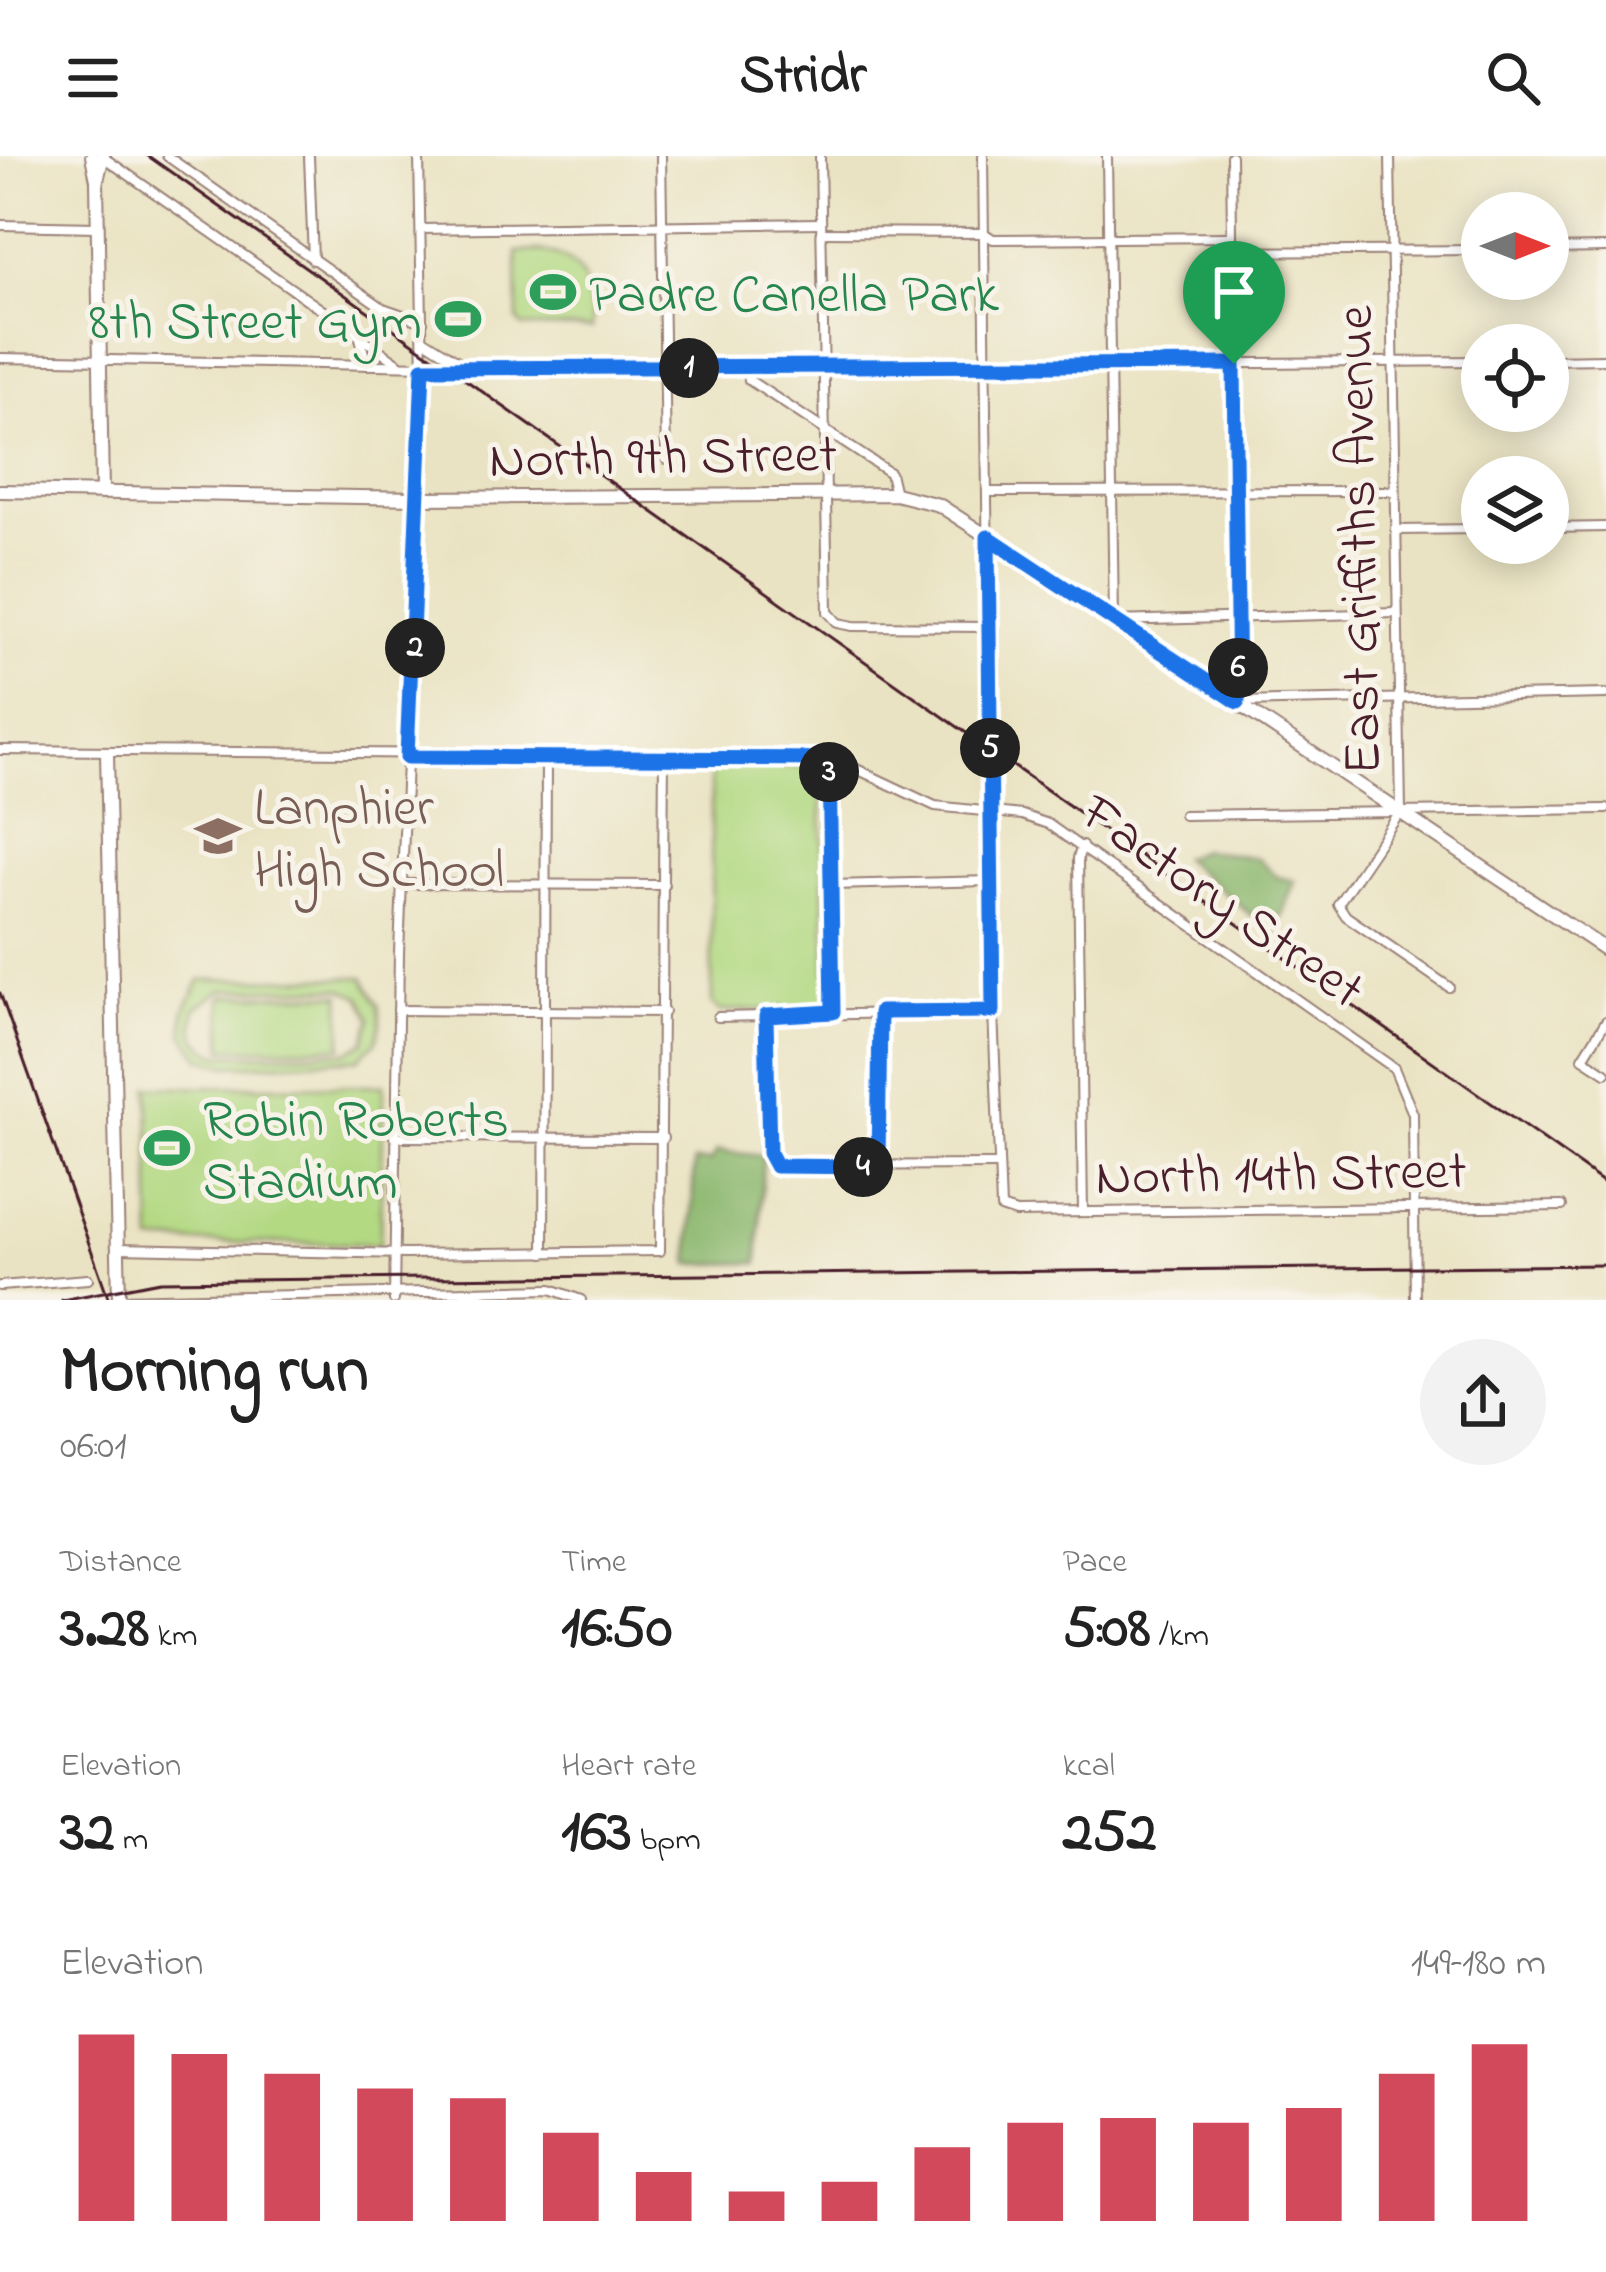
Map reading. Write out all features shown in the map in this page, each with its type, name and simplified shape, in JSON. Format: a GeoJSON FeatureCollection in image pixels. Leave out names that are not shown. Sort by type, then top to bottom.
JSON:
{"type":"FeatureCollection","features":[{"type":"Feature","properties":{"kind":"main road"},"geometry":{"type":"LineString","coordinates":[[92,156],[97,180],[102,494]]}},
{"type":"Feature","properties":{"kind":"main road"},"geometry":{"type":"LineString","coordinates":[[97,180],[103,156]]}},
{"type":"Feature","properties":{"kind":"main road","name":"North 9th Street"},"geometry":{"type":"LineString","coordinates":[[0,491],[419,498],[896,494],[933,502],[1606,950]]}},
{"type":"Feature","properties":{"kind":"main road"},"geometry":{"type":"LineString","coordinates":[[107,753],[118,1300]]}},
{"type":"Feature","properties":{"kind":"street"},"geometry":{"type":"LineString","coordinates":[[103,156],[399,364]]}},
{"type":"Feature","properties":{"kind":"street"},"geometry":{"type":"LineString","coordinates":[[167,156],[383,308],[422,322]]}},
{"type":"Feature","properties":{"kind":"street"},"geometry":{"type":"LineString","coordinates":[[309,156],[313,260]]}},
{"type":"Feature","properties":{"kind":"street"},"geometry":{"type":"LineString","coordinates":[[394,1297],[401,884],[423,368],[419,156]]}},
{"type":"Feature","properties":{"kind":"street"},"geometry":{"type":"LineString","coordinates":[[661,156],[666,459]]}},
{"type":"Feature","properties":{"kind":"street"},"geometry":{"type":"LineString","coordinates":[[820,156],[828,612],[838,623],[853,626],[988,627]]}},
{"type":"Feature","properties":{"kind":"street"},"geometry":{"type":"LineString","coordinates":[[766,1016],[769,1153],[776,1166],[997,1165],[982,156]]}},
{"type":"Feature","properties":{"kind":"street"},"geometry":{"type":"LineString","coordinates":[[1107,156],[1114,621],[1396,614]]}},
{"type":"Feature","properties":{"kind":"street"},"geometry":{"type":"LineString","coordinates":[[1231,156],[1238,702],[1606,694]]}},
{"type":"Feature","properties":{"kind":"street","name":"East Griffiths Avenue"},"geometry":{"type":"LineString","coordinates":[[1390,156],[1401,811],[1338,904],[1346,916],[1449,987]]}},
{"type":"Feature","properties":{"kind":"street"},"geometry":{"type":"LineString","coordinates":[[0,225],[97,227]]}},
{"type":"Feature","properties":{"kind":"street"},"geometry":{"type":"LineString","coordinates":[[421,229],[661,225],[984,233],[992,239],[1231,237]]}},
{"type":"Feature","properties":{"kind":"street"},"geometry":{"type":"LineString","coordinates":[[1569,249],[1606,248]]}},
{"type":"Feature","properties":{"kind":"street"},"geometry":{"type":"LineString","coordinates":[[1231,252],[1461,250]]}},
{"type":"Feature","properties":{"kind":"street"},"geometry":{"type":"LineString","coordinates":[[355,332],[367,351],[367,365]]}},
{"type":"Feature","properties":{"kind":"street"},"geometry":{"type":"LineString","coordinates":[[423,340],[468,368]]}},
{"type":"Feature","properties":{"kind":"street"},"geometry":{"type":"LineString","coordinates":[[0,358],[423,368],[1461,361]]}},
{"type":"Feature","properties":{"kind":"street"},"geometry":{"type":"LineString","coordinates":[[1569,360],[1606,359]]}},
{"type":"Feature","properties":{"kind":"street"},"geometry":{"type":"LineString","coordinates":[[747,367],[749,380],[890,473],[896,494]]}},
{"type":"Feature","properties":{"kind":"street"},"geometry":{"type":"LineString","coordinates":[[987,492],[1395,490]]}},
{"type":"Feature","properties":{"kind":"street"},"geometry":{"type":"LineString","coordinates":[[1569,528],[1606,527]]}},
{"type":"Feature","properties":{"kind":"street"},"geometry":{"type":"LineString","coordinates":[[1396,530],[1461,529]]}},
{"type":"Feature","properties":{"kind":"street"},"geometry":{"type":"LineString","coordinates":[[0,751],[829,759],[833,1012]]}},
{"type":"Feature","properties":{"kind":"street"},"geometry":{"type":"LineString","coordinates":[[544,1253],[546,757]]}},
{"type":"Feature","properties":{"kind":"street"},"geometry":{"type":"LineString","coordinates":[[114,1249],[660,1251],[664,757]]}},
{"type":"Feature","properties":{"kind":"street","name":"Factory Street"},"geometry":{"type":"LineString","coordinates":[[829,759],[935,806],[1041,820],[1382,1056],[1400,1076],[1413,1114],[1415,1209]]}},
{"type":"Feature","properties":{"kind":"street"},"geometry":{"type":"LineString","coordinates":[[1184,815],[1606,809]]}},
{"type":"Feature","properties":{"kind":"street"},"geometry":{"type":"LineString","coordinates":[[1082,846],[1078,858],[1082,1212]]}},
{"type":"Feature","properties":{"kind":"street"},"geometry":{"type":"LineString","coordinates":[[831,885],[992,881]]}},
{"type":"Feature","properties":{"kind":"street"},"geometry":{"type":"LineString","coordinates":[[401,884],[664,885]]}},
{"type":"Feature","properties":{"kind":"street"},"geometry":{"type":"LineString","coordinates":[[398,1010],[664,1012]]}},
{"type":"Feature","properties":{"kind":"street"},"geometry":{"type":"LineString","coordinates":[[718,1017],[993,1011]]}},
{"type":"Feature","properties":{"kind":"street"},"geometry":{"type":"LineString","coordinates":[[878,1167],[880,1012]]}},
{"type":"Feature","properties":{"kind":"street"},"geometry":{"type":"LineString","coordinates":[[1606,1021],[1582,1058],[1606,1073]]}},
{"type":"Feature","properties":{"kind":"street"},"geometry":{"type":"LineString","coordinates":[[394,1137],[663,1138]]}},
{"type":"Feature","properties":{"kind":"street","name":"North 14th Street"},"geometry":{"type":"LineString","coordinates":[[997,1165],[1001,1208],[1016,1213],[1562,1206]]}},
{"type":"Feature","properties":{"kind":"street"},"geometry":{"type":"LineString","coordinates":[[1415,1209],[1415,1300]]}},
{"type":"Feature","properties":{"kind":"street"},"geometry":{"type":"LineString","coordinates":[[0,1286],[88,1279]]}},
{"type":"Feature","properties":{"kind":"street"},"geometry":{"type":"LineString","coordinates":[[118,1300],[512,1295],[551,1289],[581,1300]]}},
{"type":"Feature","properties":{"kind":"green space","name":"Padre Canella Park"},"geometry":{"type":"Polygon","coordinates":[[[541,251],[567,260],[583,277],[592,328],[523,327],[518,321],[517,252],[541,251]]]}},
{"type":"Feature","properties":{"kind":"green space"},"geometry":{"type":"Polygon","coordinates":[[[711,766],[815,766],[821,772],[827,1007],[720,1011],[712,1004],[711,766]]]}},
{"type":"Feature","properties":{"kind":"green space"},"geometry":{"type":"Polygon","coordinates":[[[1202,850],[1257,858],[1277,877],[1295,881],[1274,934],[1182,858],[1202,850]]]}},
{"type":"Feature","properties":{"kind":"green space"},"geometry":{"type":"Polygon","coordinates":[[[363,977],[379,1006],[376,1042],[358,1059],[227,1066],[201,1058],[184,1034],[184,1011],[200,980],[363,977]],[[341,988],[221,990],[196,1008],[195,1031],[206,1048],[221,1055],[347,1052],[364,1042],[371,1019],[361,997],[341,988]]]}},
{"type":"Feature","properties":{"kind":"green space"},"geometry":{"type":"Polygon","coordinates":[[[341,994],[342,1047],[223,1049],[222,996],[341,994]]]}},
{"type":"Feature","properties":{"kind":"green space"},"geometry":{"type":"Polygon","coordinates":[[[384,1085],[380,1244],[152,1242],[149,1087],[384,1085]]]}},
{"type":"Feature","properties":{"kind":"green space"},"geometry":{"type":"Polygon","coordinates":[[[717,1151],[763,1156],[758,1263],[690,1264],[694,1162],[711,1161],[717,1151]]]}},
{"type":"Feature","properties":{"kind":"railway"},"geometry":{"type":"LineString","coordinates":[[148,156],[1606,1184]]}},
{"type":"Feature","properties":{"kind":"railway"},"geometry":{"type":"LineString","coordinates":[[0,993],[109,1300]]}},
{"type":"Feature","properties":{"kind":"railway"},"geometry":{"type":"LineString","coordinates":[[62,1300],[160,1281],[1606,1265]]}},
{"type":"Feature","properties":{"kind":"place","name":"Padre Canella Park"},"geometry":{"type":"Point","coordinates":[553,292]}},
{"type":"Feature","properties":{"kind":"place","name":"8th Street Gym"},"geometry":{"type":"Point","coordinates":[458,319]}},
{"type":"Feature","properties":{"kind":"place","name":"Lanphier High School"},"geometry":{"type":"Point","coordinates":[218,836]}},
{"type":"Feature","properties":{"kind":"place","name":"Robin Roberts Stadium"},"geometry":{"type":"Point","coordinates":[167,1148]}},
{"type":"Feature","properties":{"kind":"route"},"geometry":{"type":"LineString","coordinates":[[1234,364],[1238,702],[988,537],[993,1011],[880,1012],[878,1167],[776,1166],[769,1153],[766,1016],[833,1012],[829,759],[407,757],[412,737],[423,368],[1234,364]]}}]}
